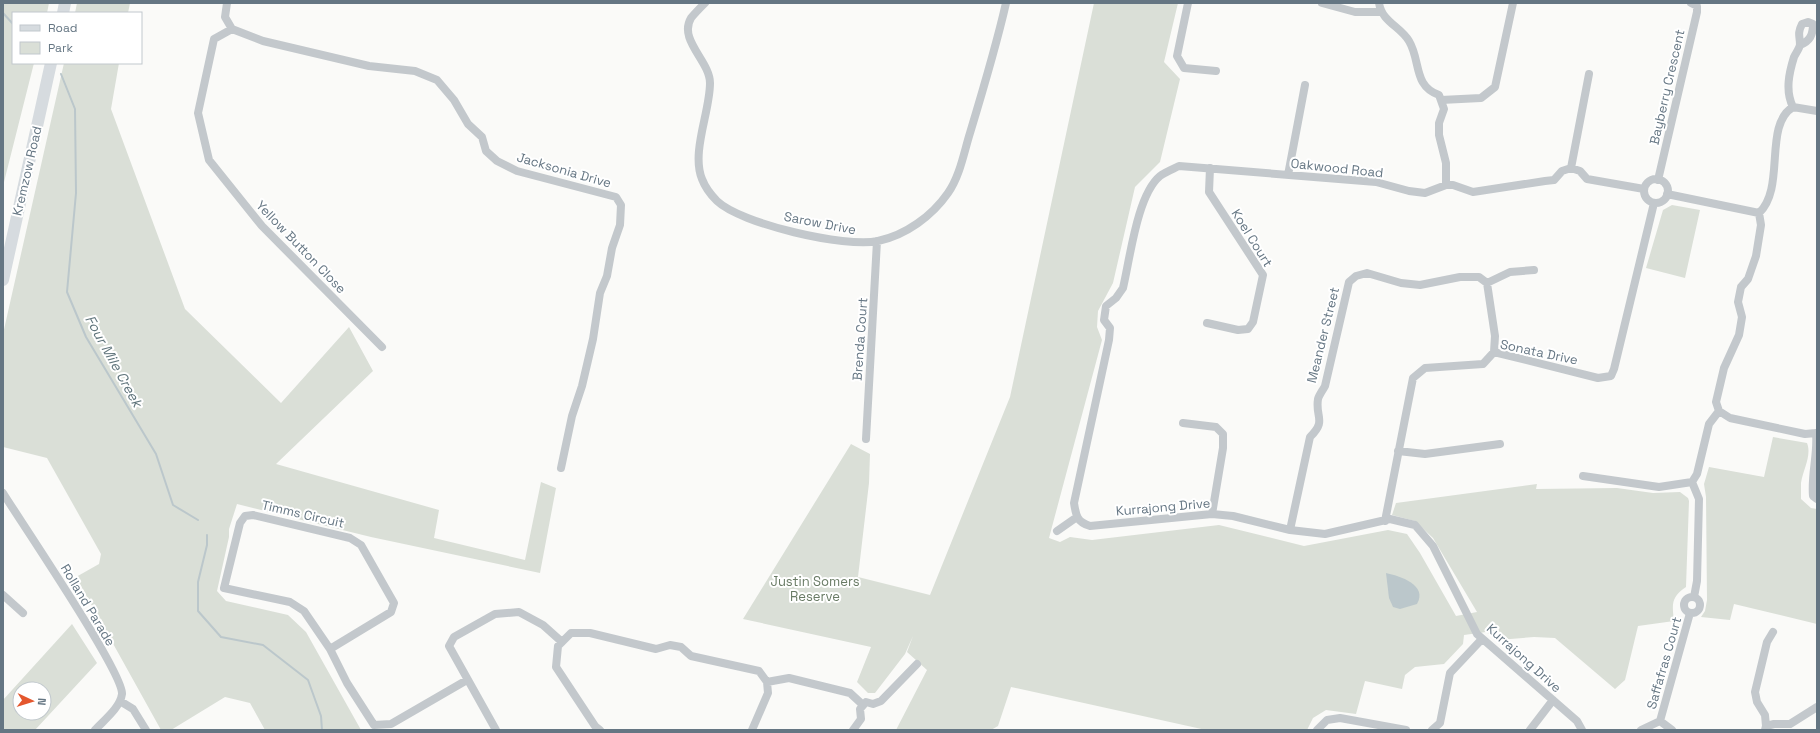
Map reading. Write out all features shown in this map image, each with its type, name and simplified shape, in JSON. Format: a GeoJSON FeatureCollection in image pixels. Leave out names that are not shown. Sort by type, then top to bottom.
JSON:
{"type":"FeatureCollection","features":[{"type":"Feature","properties":{"kind":"street"},"geometry":{"type":"LineString","coordinates":[[227,3],[225,16],[232,29]]}},
{"type":"Feature","properties":{"kind":"street","name":"Sarow Drive"},"geometry":{"type":"LineString","coordinates":[[705,3],[690,19],[688,34],[694,49],[705,62],[710,82],[698,161],[702,178],[708,190],[718,202],[752,221],[836,241],[858,244],[896,236],[916,224],[949,192],[958,170],[994,55],[1006,3]]}},
{"type":"Feature","properties":{"kind":"street"},"geometry":{"type":"LineString","coordinates":[[1188,3],[1177,56],[1179,62],[1184,68],[1216,71]]}},
{"type":"Feature","properties":{"kind":"street"},"geometry":{"type":"LineString","coordinates":[[1322,3],[1355,12],[1380,12]]}},
{"type":"Feature","properties":{"kind":"street"},"geometry":{"type":"LineString","coordinates":[[1379,3],[1380,12],[1409,41],[1422,81],[1429,92],[1440,95],[1444,109],[1439,123],[1439,136],[1446,163],[1446,185],[1453,185],[1473,192],[1554,180],[1562,171],[1571,168],[1580,171],[1587,179],[1644,189]]}},
{"type":"Feature","properties":{"kind":"street"},"geometry":{"type":"LineString","coordinates":[[1441,100],[1481,98],[1496,87],[1513,3]]}},
{"type":"Feature","properties":{"kind":"street","name":"Bayberry Crescent"},"geometry":{"type":"LineString","coordinates":[[1658,180],[1697,12],[1697,6],[1690,3]]}},
{"type":"Feature","properties":{"kind":"street","name":"Yellow Button Close"},"geometry":{"type":"LineString","coordinates":[[232,29],[214,39],[198,113],[209,160],[262,226],[382,347]]}},
{"type":"Feature","properties":{"kind":"street","name":"Jacksonia Drive"},"geometry":{"type":"LineString","coordinates":[[232,29],[263,41],[369,66],[415,71],[437,80],[454,100],[468,124],[482,137],[486,151],[497,161],[517,171],[616,197],[621,205],[620,225],[612,248],[607,276],[600,293],[593,339],[582,386],[572,416],[562,468]]}},
{"type":"Feature","properties":{"kind":"street"},"geometry":{"type":"LineString","coordinates":[[1793,107],[1789,98],[1788,88],[1795,56],[1800,45]]}},
{"type":"Feature","properties":{"kind":"street","name":"Kremzow Road"},"geometry":{"type":"LineString","coordinates":[[3,280],[51,64]]}},
{"type":"Feature","properties":{"kind":"street"},"geometry":{"type":"LineString","coordinates":[[1571,168],[1589,74]]}},
{"type":"Feature","properties":{"kind":"street"},"geometry":{"type":"LineString","coordinates":[[1288,174],[1305,85]]}},
{"type":"Feature","properties":{"kind":"street"},"geometry":{"type":"LineString","coordinates":[[1759,213],[1766,206],[1775,171],[1775,148],[1782,118],[1787,110],[1793,107],[1817,111]]}},
{"type":"Feature","properties":{"kind":"street","name":"Oakwood Road"},"geometry":{"type":"LineString","coordinates":[[1077,517],[1074,503],[1110,340],[1110,328],[1104,320],[1106,306],[1116,298],[1124,288],[1139,214],[1147,192],[1160,176],[1179,166],[1376,182],[1409,191],[1425,193],[1446,185]]}},
{"type":"Feature","properties":{"kind":"street","name":"Koel Court"},"geometry":{"type":"LineString","coordinates":[[1207,323],[1238,330],[1248,329],[1253,322],[1263,275],[1209,192],[1210,168]]}},
{"type":"Feature","properties":{"kind":"street"},"geometry":{"type":"LineString","coordinates":[[1658,180],[1666,186],[1667,194],[1661,202],[1654,203],[1646,197],[1644,189],[1649,182],[1658,180]]}},
{"type":"Feature","properties":{"kind":"street"},"geometry":{"type":"LineString","coordinates":[[1667,194],[1759,213]]}},
{"type":"Feature","properties":{"kind":"street","name":"Sonata Drive"},"geometry":{"type":"LineString","coordinates":[[1385,521],[1413,378],[1425,368],[1483,364],[1494,352],[1598,378],[1610,376],[1614,369],[1654,203]]}},
{"type":"Feature","properties":{"kind":"street"},"geometry":{"type":"LineString","coordinates":[[1759,213],[1761,225],[1756,256],[1748,279],[1741,287],[1738,302],[1742,317],[1739,335],[1732,347],[1719,383],[1716,402],[1719,411],[1730,418],[1805,434],[1816,432],[1817,447],[1811,480],[1813,496],[1817,499]]}},
{"type":"Feature","properties":{"kind":"street","name":"Brenda Court"},"geometry":{"type":"LineString","coordinates":[[866,439],[877,241]]}},
{"type":"Feature","properties":{"kind":"street"},"geometry":{"type":"LineString","coordinates":[[1494,352],[1495,336],[1487,283],[1510,272],[1534,270]]}},
{"type":"Feature","properties":{"kind":"street","name":"Meander Street"},"geometry":{"type":"LineString","coordinates":[[1290,530],[1310,438],[1318,429],[1320,417],[1317,405],[1318,397],[1326,386],[1349,282],[1356,276],[1367,273],[1401,282],[1420,285],[1460,277],[1479,277],[1487,283]]}},
{"type":"Feature","properties":{"kind":"street"},"geometry":{"type":"LineString","coordinates":[[1583,476],[1659,487],[1692,482],[1697,474],[1709,424],[1719,411]]}},
{"type":"Feature","properties":{"kind":"street"},"geometry":{"type":"LineString","coordinates":[[1183,423],[1216,427],[1223,434],[1223,448],[1212,514]]}},
{"type":"Feature","properties":{"kind":"street"},"geometry":{"type":"LineString","coordinates":[[1398,451],[1425,454],[1500,444]]}},
{"type":"Feature","properties":{"kind":"street","name":"Saffafras Court"},"geometry":{"type":"LineString","coordinates":[[1641,730],[1660,721],[1690,614],[1700,608],[1699,602],[1694,597],[1697,581],[1699,499],[1692,482]]}},
{"type":"Feature","properties":{"kind":"street","name":"Rolland Parade"},"geometry":{"type":"LineString","coordinates":[[3,493],[92,634],[118,679],[122,689],[120,702]]}},
{"type":"Feature","properties":{"kind":"street","name":"Kurrajong Drive"},"geometry":{"type":"LineString","coordinates":[[1077,517],[1081,523],[1090,526],[1212,514],[1233,516],[1290,530],[1325,534],[1390,519],[1415,525],[1433,546],[1477,634],[1577,721],[1582,730]]}},
{"type":"Feature","properties":{"kind":"street","name":"Timms Circuit"},"geometry":{"type":"LineString","coordinates":[[330,649],[392,612],[394,604],[361,545],[350,538],[253,515],[245,516],[240,523],[224,588],[290,602],[304,611],[330,649],[347,683],[374,726],[391,724],[467,680]]}},
{"type":"Feature","properties":{"kind":"street"},"geometry":{"type":"LineString","coordinates":[[1057,531],[1077,517]]}},
{"type":"Feature","properties":{"kind":"street"},"geometry":{"type":"LineString","coordinates":[[3,595],[23,612]]}},
{"type":"Feature","properties":{"kind":"street"},"geometry":{"type":"LineString","coordinates":[[496,730],[449,646],[454,637],[495,614],[519,612],[543,626],[562,642]]}},
{"type":"Feature","properties":{"kind":"street"},"geometry":{"type":"LineString","coordinates":[[1773,632],[1767,642],[1755,692],[1757,702],[1765,715],[1766,728],[1774,724],[1790,724],[1817,707]]}},
{"type":"Feature","properties":{"kind":"street"},"geometry":{"type":"LineString","coordinates":[[600,730],[594,726],[556,667],[558,646],[571,633],[590,633],[656,648],[670,645],[681,648],[691,656],[759,671],[767,682],[768,693],[752,730]]}},
{"type":"Feature","properties":{"kind":"street"},"geometry":{"type":"LineString","coordinates":[[1432,730],[1440,723],[1450,673],[1482,638]]}},
{"type":"Feature","properties":{"kind":"street"},"geometry":{"type":"LineString","coordinates":[[853,730],[861,719],[860,709],[863,705],[866,702],[873,704],[881,701],[917,664]]}},
{"type":"Feature","properties":{"kind":"street"},"geometry":{"type":"LineString","coordinates":[[767,682],[790,678],[850,693],[863,705]]}},
{"type":"Feature","properties":{"kind":"street"},"geometry":{"type":"LineString","coordinates":[[1530,730],[1553,700]]}},
{"type":"Feature","properties":{"kind":"street"},"geometry":{"type":"LineString","coordinates":[[95,730],[120,702],[133,709],[146,730]]}},
{"type":"Feature","properties":{"kind":"street"},"geometry":{"type":"LineString","coordinates":[[1317,730],[1327,720],[1340,718],[1406,730]]}},
{"type":"Feature","properties":{"kind":"street"},"geometry":{"type":"LineString","coordinates":[[1660,721],[1672,730]]}},
{"type":"Feature","properties":{"kind":"green space"},"geometry":{"type":"Polygon","coordinates":[[[3,3],[49,3],[47,12],[12,12],[12,64],[34,64],[3,186],[3,3]]]}},
{"type":"Feature","properties":{"kind":"green space"},"geometry":{"type":"Polygon","coordinates":[[[77,3],[130,3],[128,12],[75,12],[77,3]]]}},
{"type":"Feature","properties":{"kind":"green space","name":"Justin Somers Reserve"},"geometry":{"type":"Polygon","coordinates":[[[1094,3],[1178,3],[1164,62],[1180,79],[1160,162],[1135,187],[1113,283],[1098,311],[1097,327],[1102,340],[1049,538],[1060,542],[1070,537],[1092,540],[1219,525],[1304,546],[1388,530],[1407,534],[1420,553],[1456,616],[1477,612],[1433,538],[1415,521],[1392,515],[1396,503],[1537,484],[1536,489],[1617,488],[1653,493],[1680,492],[1688,498],[1689,501],[1686,587],[1675,598],[1673,605],[1674,621],[1638,626],[1625,680],[1615,689],[1555,638],[1534,637],[1498,640],[1486,632],[1464,635],[1463,644],[1444,664],[1415,667],[1405,675],[1402,689],[1365,681],[1356,714],[1326,710],[1313,718],[1307,730],[1206,730],[1011,687],[998,726],[991,730],[896,730],[927,670],[907,652],[913,636],[905,654],[875,693],[868,693],[857,682],[871,647],[743,619],[851,444],[870,454],[869,483],[858,577],[930,595],[1010,397],[1094,3]]]}},
{"type":"Feature","properties":{"kind":"green space"},"geometry":{"type":"Polygon","coordinates":[[[64,64],[119,64],[111,109],[185,309],[281,403],[349,327],[373,371],[276,464],[439,510],[434,538],[525,560],[541,482],[556,488],[540,573],[371,537],[237,504],[229,529],[229,537],[217,591],[226,601],[288,615],[306,632],[361,730],[265,730],[250,703],[225,697],[171,730],[161,730],[76,577],[99,564],[101,554],[47,458],[3,447],[3,334],[64,64]]]}},
{"type":"Feature","properties":{"kind":"green space"},"geometry":{"type":"Polygon","coordinates":[[[1672,205],[1700,210],[1685,278],[1646,268],[1663,210],[1672,205]]]}},
{"type":"Feature","properties":{"kind":"green space"},"geometry":{"type":"Polygon","coordinates":[[[1773,437],[1807,443],[1808,458],[1801,483],[1801,499],[1811,508],[1817,509],[1817,624],[1734,604],[1730,620],[1701,617],[1705,611],[1707,600],[1706,497],[1704,484],[1709,467],[1764,477],[1773,437]]]}},
{"type":"Feature","properties":{"kind":"green space"},"geometry":{"type":"Polygon","coordinates":[[[72,624],[97,663],[52,712],[52,681],[20,681],[72,624]]]}},
{"type":"Feature","properties":{"kind":"green space"},"geometry":{"type":"Polygon","coordinates":[[[12,690],[12,721],[43,721],[35,730],[3,730],[3,700],[12,690]]]}},
{"type":"Feature","properties":{"kind":"shaded area"},"geometry":{"type":"Polygon","coordinates":[[[1386,573],[1405,579],[1416,587],[1419,592],[1417,604],[1400,609],[1393,607],[1389,598],[1386,573]]]}},
{"type":"Feature","properties":{"kind":"waterway","name":"Four Mile Creek"},"geometry":{"type":"LineString","coordinates":[[3,13],[12,23]]}},
{"type":"Feature","properties":{"kind":"waterway","name":"Four Mile Creek"},"geometry":{"type":"LineString","coordinates":[[61,74],[75,109],[76,193],[67,292],[86,337],[156,454],[173,505],[198,520]]}},
{"type":"Feature","properties":{"kind":"waterway","name":"Four Mile Creek"},"geometry":{"type":"LineString","coordinates":[[207,535],[207,545],[198,582],[198,611],[221,637],[263,645],[308,680],[321,716],[322,730]]}}]}
